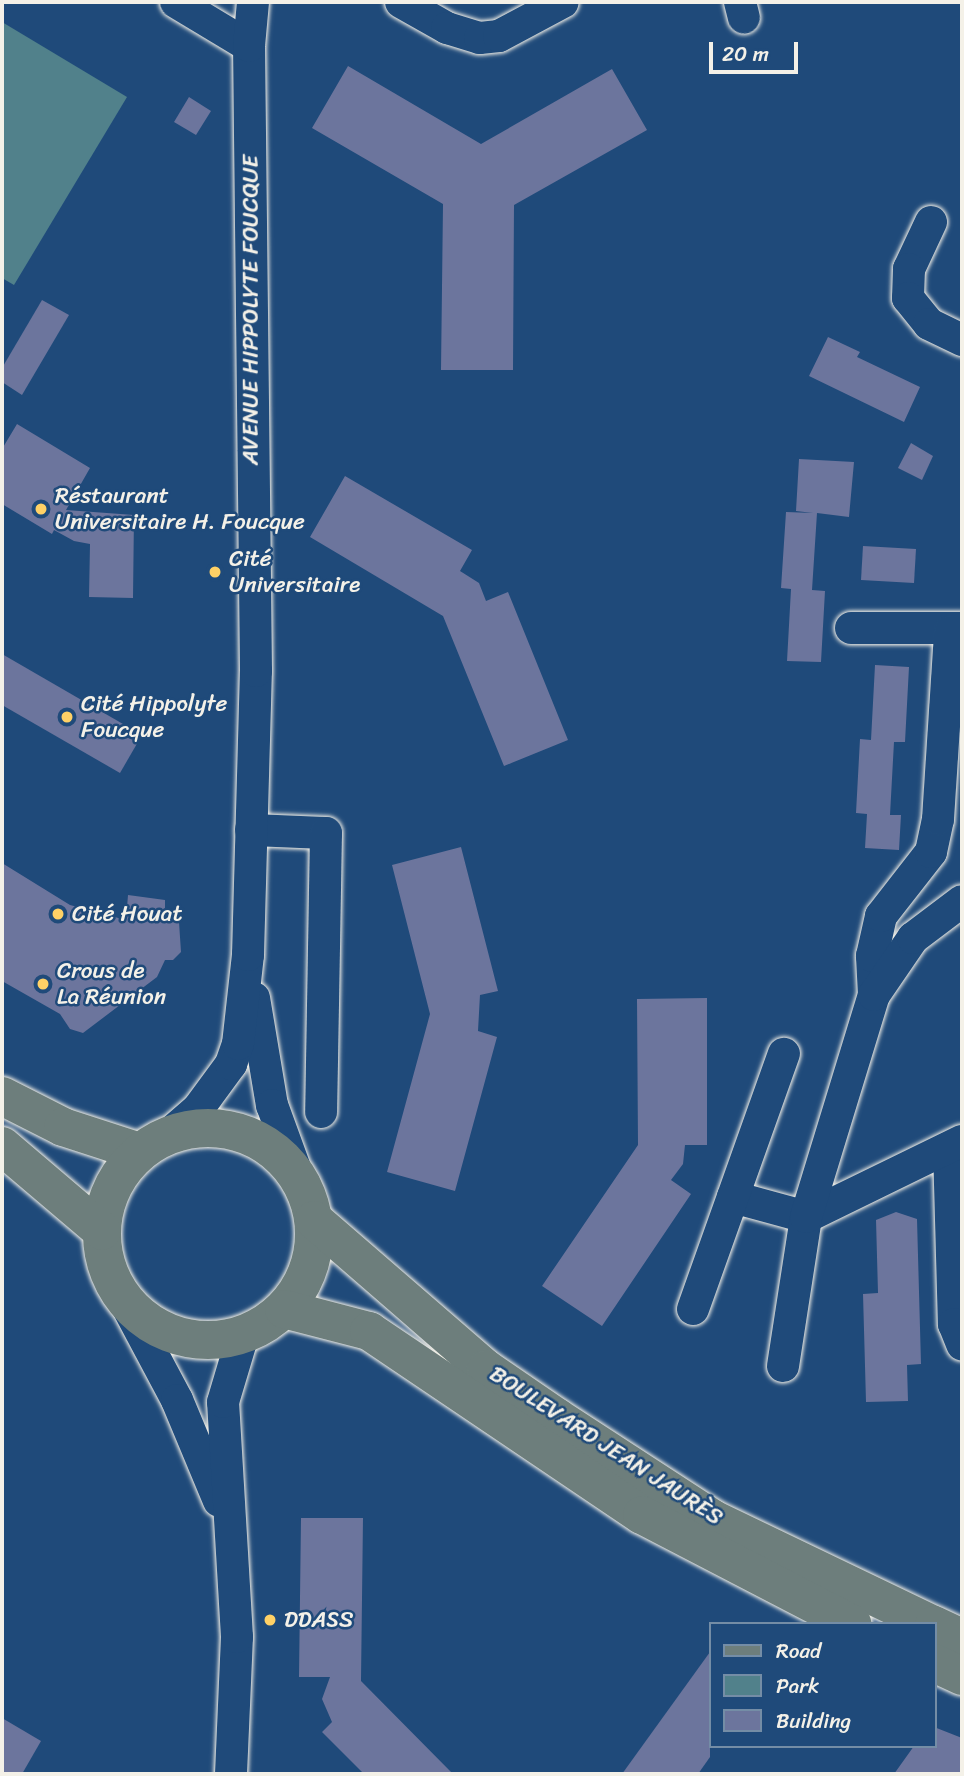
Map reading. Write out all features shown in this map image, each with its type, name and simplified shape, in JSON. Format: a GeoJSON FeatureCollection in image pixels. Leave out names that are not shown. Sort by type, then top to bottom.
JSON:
{"type":"FeatureCollection","features":[{"type":"Feature","properties":{"kind":"main road","name":"BOULEVARD JEAN JAURÈS"},"geometry":{"type":"LineString","coordinates":[[2,1096],[63,1127],[154,1143],[231,1131],[281,1157],[299,1179],[314,1220],[313,1253],[306,1273],[284,1309],[243,1335],[208,1340],[173,1335],[142,1317],[118,1291],[105,1262],[102,1231],[107,1201],[120,1174],[154,1143]]}},
{"type":"Feature","properties":{"kind":"main road"},"geometry":{"type":"LineString","coordinates":[[2,1146],[102,1231]]}},
{"type":"Feature","properties":{"kind":"main road","name":"BOULEVARD JEAN JAURÈS"},"geometry":{"type":"LineString","coordinates":[[314,1220],[486,1369],[567,1425],[713,1518],[929,1622]]}},
{"type":"Feature","properties":{"kind":"main road","name":"BOULEVARD JEAN JAURÈS"},"geometry":{"type":"LineString","coordinates":[[284,1309],[369,1331],[642,1515],[848,1622]]}},
{"type":"Feature","properties":{"kind":"main road","name":"BOULEVARD JEAN JAURÈS"},"geometry":{"type":"LineString","coordinates":[[936,1625],[962,1638]]}},
{"type":"Feature","properties":{"kind":"main road"},"geometry":{"type":"LineString","coordinates":[[936,1664],[962,1676]]}},
{"type":"Feature","properties":{"kind":"street"},"geometry":{"type":"LineString","coordinates":[[176,2],[248,46]]}},
{"type":"Feature","properties":{"kind":"street","name":"AVENUE HIPPOLYTE FOUCQUE"},"geometry":{"type":"LineString","coordinates":[[154,1143],[198,1109],[231,1064],[238,1044],[248,955],[256,671],[248,46],[253,2]]}},
{"type":"Feature","properties":{"kind":"street"},"geometry":{"type":"LineString","coordinates":[[401,2],[447,28],[480,38],[499,36],[563,2]]}},
{"type":"Feature","properties":{"kind":"street"},"geometry":{"type":"LineString","coordinates":[[931,222],[909,269],[908,298],[929,324],[962,340]]}},
{"type":"Feature","properties":{"kind":"street"},"geometry":{"type":"LineString","coordinates":[[783,1366],[806,1217],[874,995],[874,935],[897,893],[931,852],[938,819],[956,630],[851,628]]}},
{"type":"Feature","properties":{"kind":"street"},"geometry":{"type":"LineString","coordinates":[[251,830],[326,833],[321,1112]]}},
{"type":"Feature","properties":{"kind":"street"},"geometry":{"type":"LineString","coordinates":[[874,995],[913,938],[945,910],[962,901]]}},
{"type":"Feature","properties":{"kind":"street","name":"AVENUE HIPPOLYTE FOUCQUE"},"geometry":{"type":"LineString","coordinates":[[248,955],[272,1105],[299,1179]]}},
{"type":"Feature","properties":{"kind":"street"},"geometry":{"type":"LineString","coordinates":[[693,1309],[783,1054]]}},
{"type":"Feature","properties":{"kind":"street"},"geometry":{"type":"LineString","coordinates":[[733,1197],[806,1217],[956,1145],[954,1324],[962,1344]]}},
{"type":"Feature","properties":{"kind":"street"},"geometry":{"type":"LineString","coordinates":[[118,1291],[177,1400],[230,1530]]}},
{"type":"Feature","properties":{"kind":"street"},"geometry":{"type":"LineString","coordinates":[[231,1774],[237,1637],[223,1402],[243,1335]]}},
{"type":"Feature","properties":{"kind":"green space"},"geometry":{"type":"Polygon","coordinates":[[[2,22],[127,97],[14,285],[2,278],[2,22]]]}},
{"type":"Feature","properties":{"kind":"building"},"geometry":{"type":"Polygon","coordinates":[[[348,66],[481,144],[612,69],[647,130],[514,205],[513,370],[441,370],[443,204],[312,128],[348,66]]]}},
{"type":"Feature","properties":{"kind":"building"},"geometry":{"type":"Polygon","coordinates":[[[189,97],[211,111],[196,135],[174,122],[189,97]]]}},
{"type":"Feature","properties":{"kind":"building"},"geometry":{"type":"Polygon","coordinates":[[[42,300],[69,315],[22,395],[2,382],[2,368],[42,300]]]}},
{"type":"Feature","properties":{"kind":"building"},"geometry":{"type":"Polygon","coordinates":[[[828,337],[860,352],[857,357],[920,387],[904,422],[809,376],[828,337]]]}},
{"type":"Feature","properties":{"kind":"building","name":"Réstaurant Universitaire H. Foucque"},"geometry":{"type":"Polygon","coordinates":[[[17,424],[90,468],[66,510],[134,515],[133,598],[89,597],[90,544],[74,541],[54,530],[52,534],[2,504],[2,449],[17,424]]]}},
{"type":"Feature","properties":{"kind":"building"},"geometry":{"type":"Polygon","coordinates":[[[911,443],[933,456],[922,480],[898,468],[911,443]]]}},
{"type":"Feature","properties":{"kind":"building"},"geometry":{"type":"Polygon","coordinates":[[[799,459],[854,462],[849,517],[817,513],[812,590],[825,591],[821,662],[787,661],[791,589],[781,588],[786,512],[813,513],[796,511],[799,459]]]}},
{"type":"Feature","properties":{"kind":"building"},"geometry":{"type":"Polygon","coordinates":[[[345,476],[472,550],[460,571],[479,583],[486,601],[508,592],[568,740],[504,766],[443,616],[310,537],[345,476]]]}},
{"type":"Feature","properties":{"kind":"building"},"geometry":{"type":"Polygon","coordinates":[[[863,546],[916,549],[914,583],[861,580],[863,546]]]}},
{"type":"Feature","properties":{"kind":"building","name":"Cité Hippolyte Foucque"},"geometry":{"type":"Polygon","coordinates":[[[2,654],[142,735],[120,773],[2,705],[2,654]]]}},
{"type":"Feature","properties":{"kind":"building"},"geometry":{"type":"Polygon","coordinates":[[[875,665],[909,667],[905,742],[894,742],[890,815],[901,815],[899,850],[865,848],[867,814],[856,813],[860,739],[871,740],[875,665]]]}},
{"type":"Feature","properties":{"kind":"building"},"geometry":{"type":"Polygon","coordinates":[[[461,847],[498,991],[480,995],[478,1031],[497,1037],[455,1191],[387,1172],[430,1014],[392,865],[461,847]]]}},
{"type":"Feature","properties":{"kind":"building"},"geometry":{"type":"Polygon","coordinates":[[[2,863],[70,905],[126,920],[128,895],[165,900],[165,922],[179,922],[181,952],[173,960],[165,960],[157,977],[83,1033],[70,1029],[60,1014],[2,981],[2,863]]]}},
{"type":"Feature","properties":{"kind":"building"},"geometry":{"type":"Polygon","coordinates":[[[707,998],[707,1145],[685,1145],[683,1164],[671,1180],[691,1194],[602,1326],[542,1286],[638,1145],[637,999],[707,998]]]}},
{"type":"Feature","properties":{"kind":"building"},"geometry":{"type":"Polygon","coordinates":[[[896,1212],[917,1219],[921,1364],[907,1365],[908,1401],[866,1402],[863,1294],[878,1293],[876,1220],[896,1212]]]}},
{"type":"Feature","properties":{"kind":"building"},"geometry":{"type":"Polygon","coordinates":[[[301,1518],[363,1518],[361,1681],[453,1774],[364,1774],[322,1732],[332,1722],[322,1699],[330,1677],[299,1677],[301,1518]]]}},
{"type":"Feature","properties":{"kind":"building"},"geometry":{"type":"Polygon","coordinates":[[[708,1655],[710,1757],[698,1774],[622,1774],[708,1655]]]}},
{"type":"Feature","properties":{"kind":"building"},"geometry":{"type":"Polygon","coordinates":[[[2,1718],[41,1741],[22,1774],[2,1774],[2,1718]]]}},
{"type":"Feature","properties":{"kind":"building"},"geometry":{"type":"Polygon","coordinates":[[[936,1728],[962,1738],[962,1774],[894,1774],[913,1748],[936,1748],[936,1728]]]}},
{"type":"Feature","properties":{"kind":"place","name":"Réstaurant Universitaire H. Foucque"},"geometry":{"type":"Point","coordinates":[41,509]}},
{"type":"Feature","properties":{"kind":"place","name":"Cité Universitaire"},"geometry":{"type":"Point","coordinates":[215,572]}},
{"type":"Feature","properties":{"kind":"place","name":"Cité Hippolyte Foucque"},"geometry":{"type":"Point","coordinates":[67,717]}},
{"type":"Feature","properties":{"kind":"place","name":"Cité Houat"},"geometry":{"type":"Point","coordinates":[58,914]}},
{"type":"Feature","properties":{"kind":"place","name":"Crous de La Réunion"},"geometry":{"type":"Point","coordinates":[43,984]}},
{"type":"Feature","properties":{"kind":"place","name":"DDASS"},"geometry":{"type":"Point","coordinates":[270,1620]}}]}
